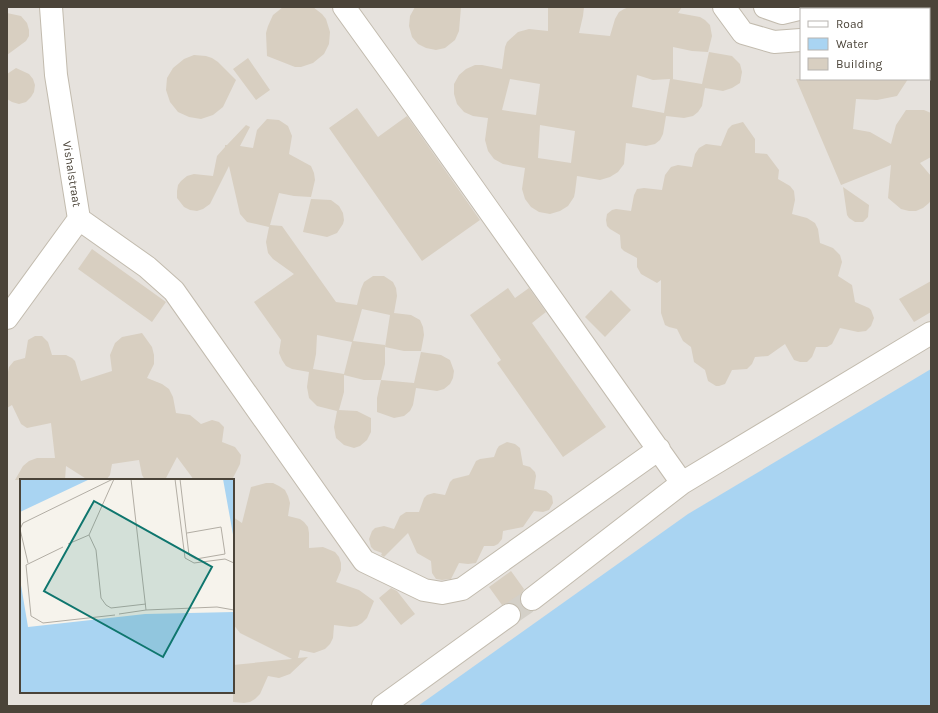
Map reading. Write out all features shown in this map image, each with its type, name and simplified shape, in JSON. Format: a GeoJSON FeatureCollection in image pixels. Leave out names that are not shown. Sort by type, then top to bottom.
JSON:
{"type":"FeatureCollection","features":[{"type":"Feature","properties":{"kind":"lane","name":"Vishalstraat"},"geometry":{"type":"LineString","coordinates":[[7,318],[79,219],[56,75],[51,7]]}},
{"type":"Feature","properties":{"kind":"lane"},"geometry":{"type":"LineString","coordinates":[[344,7],[682,483]]}},
{"type":"Feature","properties":{"kind":"lane"},"geometry":{"type":"LineString","coordinates":[[724,7],[743,33],[774,42],[800,40]]}},
{"type":"Feature","properties":{"kind":"lane"},"geometry":{"type":"LineString","coordinates":[[764,7],[782,13],[800,9]]}},
{"type":"Feature","properties":{"kind":"lane"},"geometry":{"type":"LineString","coordinates":[[79,219],[147,267],[174,291],[364,561],[424,590],[442,593],[462,589],[659,449]]}},
{"type":"Feature","properties":{"kind":"lane"},"geometry":{"type":"LineString","coordinates":[[532,599],[682,483],[931,333]]}},
{"type":"Feature","properties":{"kind":"lane"},"geometry":{"type":"LineString","coordinates":[[382,706],[509,615]]}},
{"type":"Feature","properties":{"kind":"shaded area"},"geometry":{"type":"Polygon","coordinates":[[[7,7],[931,7],[931,416],[483,706],[7,706],[7,7]]]}},
{"type":"Feature","properties":{"kind":"water"},"geometry":{"type":"Polygon","coordinates":[[[931,369],[931,706],[418,706],[688,514],[931,369]]]}},
{"type":"Feature","properties":{"kind":"building"},"geometry":{"type":"Polygon","coordinates":[[[283,7],[313,7],[326,19],[330,32],[329,44],[324,54],[313,63],[301,67],[295,67],[267,56],[266,33],[268,26],[273,15],[283,7]]]}},
{"type":"Feature","properties":{"kind":"building"},"geometry":{"type":"Polygon","coordinates":[[[415,7],[461,7],[459,31],[455,40],[445,48],[436,50],[426,48],[418,44],[412,37],[409,26],[410,16],[415,7]]]}},
{"type":"Feature","properties":{"kind":"building"},"geometry":{"type":"Polygon","coordinates":[[[548,7],[584,7],[579,33],[610,36],[615,19],[619,12],[624,9],[629,7],[682,7],[678,13],[700,17],[705,20],[710,25],[712,36],[708,52],[692,51],[673,47],[672,79],[702,84],[709,52],[732,56],[740,64],[742,72],[740,83],[723,91],[705,88],[702,106],[693,116],[684,118],[666,116],[663,134],[660,140],[655,144],[646,146],[626,143],[624,164],[618,172],[610,177],[600,180],[577,176],[574,197],[568,206],[560,211],[550,214],[539,212],[531,207],[525,199],[522,189],[525,168],[503,164],[494,159],[488,151],[485,140],[488,118],[473,116],[464,112],[457,104],[454,94],[454,84],[459,75],[466,69],[475,65],[502,69],[507,42],[518,32],[529,29],[548,31],[548,7]],[[637,75],[632,107],[664,113],[670,79],[653,80],[637,75]],[[510,79],[502,110],[536,115],[540,84],[510,79]],[[540,125],[538,158],[571,163],[575,131],[540,125]]]}},
{"type":"Feature","properties":{"kind":"building"},"geometry":{"type":"Polygon","coordinates":[[[7,13],[21,16],[27,23],[29,36],[26,41],[7,55],[7,13]]]}},
{"type":"Feature","properties":{"kind":"building"},"geometry":{"type":"Polygon","coordinates":[[[194,55],[212,58],[236,80],[223,107],[213,115],[201,119],[189,117],[178,112],[170,102],[166,90],[167,78],[173,68],[184,59],[194,55]]]}},
{"type":"Feature","properties":{"kind":"building"},"geometry":{"type":"Polygon","coordinates":[[[248,58],[270,90],[256,100],[233,69],[248,58]]]}},
{"type":"Feature","properties":{"kind":"building"},"geometry":{"type":"Polygon","coordinates":[[[16,68],[29,74],[35,85],[34,92],[31,97],[26,102],[19,104],[7,99],[7,74],[16,68]]]}},
{"type":"Feature","properties":{"kind":"building"},"geometry":{"type":"Polygon","coordinates":[[[796,79],[907,80],[897,96],[877,100],[856,99],[853,129],[870,132],[891,144],[896,125],[906,110],[924,110],[931,113],[931,157],[920,163],[931,176],[931,200],[923,208],[916,211],[909,211],[901,209],[888,198],[891,165],[841,185],[796,79]]]}},
{"type":"Feature","properties":{"kind":"building"},"geometry":{"type":"Polygon","coordinates":[[[357,108],[378,137],[407,116],[480,220],[422,261],[329,128],[357,108]]]}},
{"type":"Feature","properties":{"kind":"building"},"geometry":{"type":"Polygon","coordinates":[[[267,119],[279,120],[288,126],[292,136],[289,154],[311,166],[315,180],[311,197],[279,193],[270,225],[282,226],[336,302],[357,305],[364,282],[373,276],[384,276],[393,282],[396,288],[397,296],[394,313],[411,315],[420,320],[423,327],[424,335],[421,351],[404,351],[385,347],[385,364],[381,380],[364,380],[344,375],[344,392],[339,410],[357,411],[371,418],[371,432],[367,440],[360,446],[354,448],[344,445],[336,438],[334,427],[337,411],[317,406],[309,398],[307,387],[309,372],[292,369],[286,366],[279,353],[281,340],[254,302],[294,274],[273,259],[268,253],[266,242],[269,227],[247,222],[240,214],[229,166],[210,204],[203,209],[197,211],[190,210],[184,207],[177,198],[178,185],[187,176],[194,174],[213,176],[217,156],[225,145],[227,145],[246,125],[250,127],[240,146],[253,148],[257,130],[267,119]],[[362,309],[353,341],[385,345],[385,347],[390,315],[362,309]],[[317,335],[316,354],[313,369],[344,374],[352,342],[317,335]]]}},
{"type":"Feature","properties":{"kind":"building"},"geometry":{"type":"Polygon","coordinates":[[[743,122],[755,139],[755,153],[767,154],[779,170],[778,179],[790,186],[794,191],[795,200],[792,214],[807,218],[815,223],[818,229],[820,243],[833,248],[840,255],[842,262],[838,276],[852,285],[855,302],[869,308],[874,318],[871,326],[866,331],[858,332],[840,328],[832,344],[827,347],[816,347],[812,357],[807,362],[794,360],[785,344],[768,356],[755,357],[752,364],[747,369],[732,370],[725,384],[716,386],[708,381],[705,370],[694,362],[691,347],[683,341],[677,329],[665,325],[661,313],[661,280],[657,283],[641,274],[637,267],[637,258],[621,248],[620,235],[607,226],[606,220],[607,214],[612,210],[616,209],[631,211],[634,195],[637,189],[644,188],[662,190],[665,175],[671,167],[678,165],[692,167],[695,154],[699,148],[706,144],[721,146],[728,129],[732,125],[743,122]]]}},
{"type":"Feature","properties":{"kind":"building"},"geometry":{"type":"Polygon","coordinates":[[[843,187],[869,205],[868,217],[863,222],[855,222],[847,215],[843,187]]]}},
{"type":"Feature","properties":{"kind":"building"},"geometry":{"type":"Polygon","coordinates":[[[311,199],[331,200],[339,206],[343,213],[344,220],[337,233],[327,237],[303,232],[311,199]]]}},
{"type":"Feature","properties":{"kind":"building"},"geometry":{"type":"Polygon","coordinates":[[[92,249],[166,302],[152,322],[78,269],[92,249]]]}},
{"type":"Feature","properties":{"kind":"building"},"geometry":{"type":"Polygon","coordinates":[[[931,281],[931,312],[914,322],[899,299],[931,281]]]}},
{"type":"Feature","properties":{"kind":"building"},"geometry":{"type":"Polygon","coordinates":[[[508,288],[515,298],[529,288],[546,312],[532,323],[606,427],[563,457],[497,363],[501,360],[470,315],[508,288]]]}},
{"type":"Feature","properties":{"kind":"building"},"geometry":{"type":"Polygon","coordinates":[[[611,290],[631,310],[605,337],[585,317],[611,290]]]}},
{"type":"Feature","properties":{"kind":"building"},"geometry":{"type":"Polygon","coordinates":[[[142,333],[152,347],[154,364],[147,378],[162,384],[169,389],[173,397],[176,413],[190,415],[201,424],[212,420],[219,422],[224,427],[222,442],[235,447],[241,455],[240,464],[232,479],[193,479],[177,457],[166,479],[144,479],[142,475],[139,460],[112,464],[110,475],[107,479],[86,479],[66,466],[65,479],[15,480],[23,466],[29,461],[37,458],[55,458],[51,423],[27,428],[21,424],[12,405],[7,408],[7,377],[9,367],[14,361],[25,358],[28,340],[35,336],[42,336],[48,342],[52,355],[66,355],[72,358],[75,361],[81,381],[112,371],[110,355],[115,343],[122,337],[142,333]]]}},
{"type":"Feature","properties":{"kind":"building"},"geometry":{"type":"Polygon","coordinates":[[[421,352],[441,355],[450,360],[454,371],[450,384],[444,389],[437,391],[416,388],[413,405],[410,411],[404,416],[394,418],[377,412],[377,398],[381,380],[414,383],[421,352]]]}},
{"type":"Feature","properties":{"kind":"building"},"geometry":{"type":"Polygon","coordinates":[[[507,442],[515,444],[520,448],[523,465],[530,467],[535,472],[536,476],[534,489],[546,491],[552,496],[553,503],[549,510],[543,512],[534,511],[523,527],[503,531],[502,539],[498,544],[494,546],[484,546],[476,563],[459,563],[451,579],[436,579],[432,573],[431,561],[417,553],[408,533],[384,557],[381,555],[382,553],[371,547],[369,539],[375,528],[384,526],[394,529],[400,516],[406,512],[419,512],[424,498],[427,495],[434,493],[445,495],[450,482],[453,479],[469,475],[476,461],[494,457],[499,446],[507,442]]]}},
{"type":"Feature","properties":{"kind":"building"},"geometry":{"type":"Polygon","coordinates":[[[266,483],[273,483],[285,490],[290,503],[288,516],[300,519],[308,527],[309,548],[323,547],[335,552],[339,557],[341,570],[336,582],[359,590],[374,601],[367,618],[362,623],[357,626],[350,627],[334,625],[333,638],[325,649],[314,653],[300,650],[298,658],[308,657],[290,674],[279,678],[268,676],[260,694],[250,702],[244,703],[233,702],[234,665],[292,659],[240,633],[234,625],[234,518],[242,523],[251,487],[266,483]]]}},
{"type":"Feature","properties":{"kind":"building"},"geometry":{"type":"Polygon","coordinates":[[[511,571],[524,589],[520,600],[525,609],[521,612],[519,607],[514,603],[502,605],[489,587],[511,571]]]}},
{"type":"Feature","properties":{"kind":"building"},"geometry":{"type":"Polygon","coordinates":[[[391,588],[397,591],[415,614],[401,625],[379,598],[391,588]]]}},
{"type":"Feature","properties":{"kind":"tunnel"},"geometry":{"type":"LineString","coordinates":[[509,615],[532,599]]}}]}
